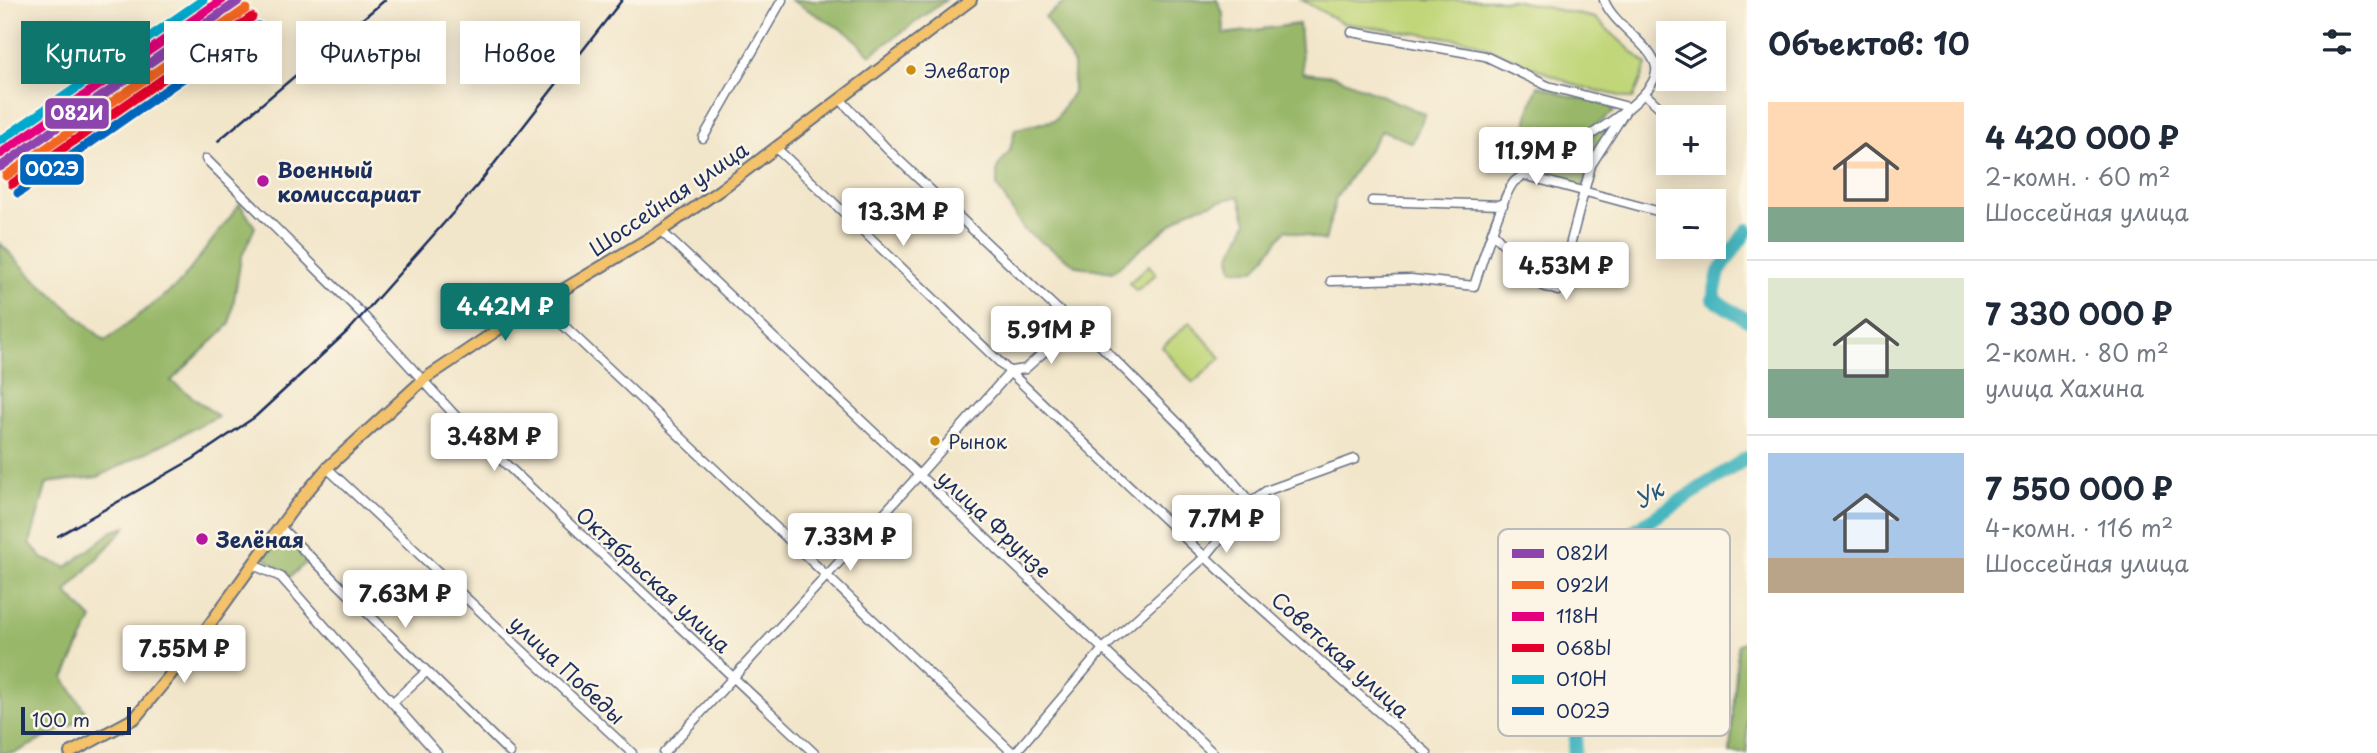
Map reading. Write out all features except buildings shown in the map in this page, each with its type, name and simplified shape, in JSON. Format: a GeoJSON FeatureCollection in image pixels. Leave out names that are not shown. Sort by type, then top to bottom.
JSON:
{"type":"FeatureCollection","features":[{"type":"Feature","properties":{"kind":"main road","name":"Шоссейная улица"},"geometry":{"type":"LineString","coordinates":[[70,753],[135,718],[176,670],[280,527],[327,468],[423,380],[540,303],[661,231],[971,0]]}},
{"type":"Feature","properties":{"kind":"street"},"geometry":{"type":"LineString","coordinates":[[703,138],[782,0]]}},
{"type":"Feature","properties":{"kind":"street"},"geometry":{"type":"LineString","coordinates":[[1331,281],[1411,279],[1474,286],[1512,185],[1628,107],[1645,94],[1656,75],[1652,57],[1622,27],[1604,0]]}},
{"type":"Feature","properties":{"kind":"street"},"geometry":{"type":"LineString","coordinates":[[1352,32],[1485,56],[1548,86],[1628,107]]}},
{"type":"Feature","properties":{"kind":"street"},"geometry":{"type":"LineString","coordinates":[[1645,94],[1657,105]]}},
{"type":"Feature","properties":{"kind":"street"},"geometry":{"type":"LineString","coordinates":[[840,99],[887,149],[1074,325],[1094,339],[1217,462],[1250,502]]}},
{"type":"Feature","properties":{"kind":"street"},"geometry":{"type":"LineString","coordinates":[[1493,233],[1543,286],[1558,291],[1591,165],[1628,107]]}},
{"type":"Feature","properties":{"kind":"street","name":"Советская улица"},"geometry":{"type":"LineString","coordinates":[[775,147],[1206,556],[1427,753]]}},
{"type":"Feature","properties":{"kind":"street","name":"Октябрьская улица"},"geometry":{"type":"LineString","coordinates":[[206,159],[362,314],[462,423],[814,753]]}},
{"type":"Feature","properties":{"kind":"street"},"geometry":{"type":"LineString","coordinates":[[1527,176],[1582,194],[1656,211]]}},
{"type":"Feature","properties":{"kind":"street"},"geometry":{"type":"LineString","coordinates":[[1372,201],[1503,205]]}},
{"type":"Feature","properties":{"kind":"street","name":"улица Фрунзе"},"geometry":{"type":"LineString","coordinates":[[661,231],[1213,753]]}},
{"type":"Feature","properties":{"kind":"street"},"geometry":{"type":"LineString","coordinates":[[540,303],[1014,753],[1103,649],[1206,556],[1250,502],[1266,491],[1355,459]]}},
{"type":"Feature","properties":{"kind":"street"},"geometry":{"type":"LineString","coordinates":[[664,753],[1011,371],[1025,369],[1074,325]]}},
{"type":"Feature","properties":{"kind":"street","name":"улица Победы"},"geometry":{"type":"LineString","coordinates":[[327,468],[632,753]]}},
{"type":"Feature","properties":{"kind":"street"},"geometry":{"type":"LineString","coordinates":[[280,527],[510,753]]}},
{"type":"Feature","properties":{"kind":"street"},"geometry":{"type":"LineString","coordinates":[[253,565],[281,576],[437,753]]}},
{"type":"Feature","properties":{"kind":"street"},"geometry":{"type":"LineString","coordinates":[[392,702],[426,671]]}},
{"type":"Feature","properties":{"kind":"green space"},"geometry":{"type":"Polygon","coordinates":[[[791,0],[946,0],[870,55],[851,35],[791,0]]]}},
{"type":"Feature","properties":{"kind":"green space"},"geometry":{"type":"Polygon","coordinates":[[[1068,0],[1217,0],[1223,13],[1224,34],[1299,24],[1303,73],[1335,76],[1425,114],[1412,143],[1382,130],[1336,198],[1325,241],[1286,230],[1255,270],[1233,270],[1230,257],[1247,222],[1239,196],[1189,210],[1112,272],[1077,266],[1024,230],[997,186],[997,168],[1010,150],[1015,129],[1055,120],[1073,92],[1073,63],[1045,17],[1068,0]]]}},
{"type":"Feature","properties":{"kind":"green space"},"geometry":{"type":"Polygon","coordinates":[[[1302,0],[1513,0],[1595,18],[1647,65],[1633,99],[1577,86],[1472,41],[1342,23],[1302,0]]]}},
{"type":"Feature","properties":{"kind":"green space"},"geometry":{"type":"Polygon","coordinates":[[[1538,85],[1565,95],[1610,104],[1614,112],[1540,165],[1527,134],[1530,107],[1538,85]]]}},
{"type":"Feature","properties":{"kind":"green space"},"geometry":{"type":"Polygon","coordinates":[[[1616,119],[1580,191],[1542,178],[1541,170],[1616,119]]]}},
{"type":"Feature","properties":{"kind":"green space"},"geometry":{"type":"Polygon","coordinates":[[[240,204],[255,227],[241,258],[230,324],[171,381],[218,416],[98,477],[47,483],[30,543],[43,559],[67,567],[113,531],[126,527],[66,592],[92,619],[64,678],[88,716],[15,753],[0,753],[0,243],[32,276],[105,341],[179,284],[240,204]]]}},
{"type":"Feature","properties":{"kind":"green space"},"geometry":{"type":"Polygon","coordinates":[[[1149,265],[1156,274],[1136,291],[1129,283],[1149,265]]]}},
{"type":"Feature","properties":{"kind":"green space"},"geometry":{"type":"Polygon","coordinates":[[[1190,322],[1221,358],[1193,383],[1162,347],[1190,322]]]}},
{"type":"Feature","properties":{"kind":"green space"},"geometry":{"type":"Polygon","coordinates":[[[278,537],[295,546],[308,561],[290,577],[263,556],[278,537]]]}},
{"type":"Feature","properties":{"kind":"green space"},"geometry":{"type":"Polygon","coordinates":[[[1747,641],[1747,753],[1730,753],[1738,644],[1747,641]]]}},
{"type":"Feature","properties":{"kind":"waterway","name":"Ук"},"geometry":{"type":"LineString","coordinates":[[1747,230],[1719,272],[1713,299],[1747,320]]}},
{"type":"Feature","properties":{"kind":"waterway","name":"Ук"},"geometry":{"type":"LineString","coordinates":[[1637,529],[1747,458]]}},
{"type":"Feature","properties":{"kind":"waterway","name":"Ук"},"geometry":{"type":"LineString","coordinates":[[1574,753],[1576,736]]}},
{"type":"Feature","properties":{"kind":"railway"},"geometry":{"type":"LineString","coordinates":[[218,141],[385,0]]}},
{"type":"Feature","properties":{"kind":"railway"},"geometry":{"type":"LineString","coordinates":[[58,536],[193,459],[255,417],[351,328],[476,187],[622,0]]}},
{"type":"Feature","properties":{"kind":"transit line","name":"010Н"},"geometry":{"type":"LineString","coordinates":[[0,141],[203,0]]}},
{"type":"Feature","properties":{"kind":"transit line","name":"118Н"},"geometry":{"type":"LineString","coordinates":[[0,154],[222,0]]}},
{"type":"Feature","properties":{"kind":"transit line","name":"082И"},"geometry":{"type":"LineString","coordinates":[[0,167],[240,0]]}},
{"type":"Feature","properties":{"kind":"transit line","name":"092И"},"geometry":{"type":"LineString","coordinates":[[6,176],[246,9]]}},
{"type":"Feature","properties":{"kind":"transit line","name":"068Ы"},"geometry":{"type":"LineString","coordinates":[[12,184],[252,17]]}},
{"type":"Feature","properties":{"kind":"transit line","name":"002Э"},"geometry":{"type":"LineString","coordinates":[[18,193],[175,84]]}},
{"type":"Feature","properties":{"kind":"place","name":"Элеватор"},"geometry":{"type":"Point","coordinates":[911,70]}},
{"type":"Feature","properties":{"kind":"place","name":"Военный комиссариат"},"geometry":{"type":"Point","coordinates":[263,181]}},
{"type":"Feature","properties":{"kind":"place","name":"Рынок"},"geometry":{"type":"Point","coordinates":[935,441]}},
{"type":"Feature","properties":{"kind":"place","name":"Зелёная"},"geometry":{"type":"Point","coordinates":[202,539]}}]}
